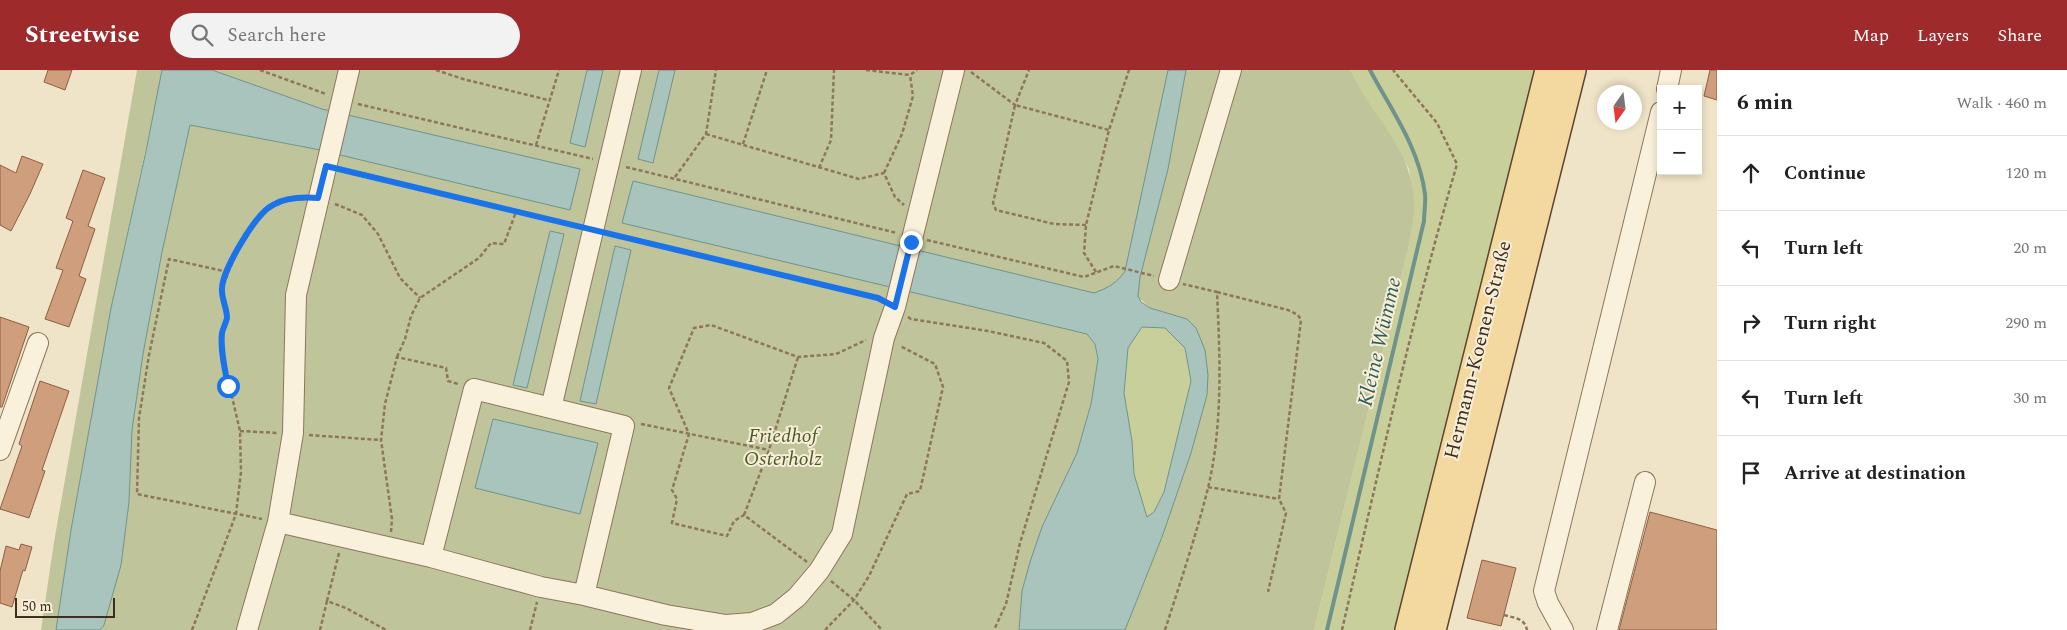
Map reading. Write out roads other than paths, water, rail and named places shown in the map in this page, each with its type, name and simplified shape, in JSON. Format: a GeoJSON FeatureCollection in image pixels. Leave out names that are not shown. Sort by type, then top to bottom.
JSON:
{"type":"FeatureCollection","features":[{"type":"Feature","properties":{"kind":"main road","name":"Hermann-Koenen-Straße"},"geometry":{"type":"LineString","coordinates":[[1408,630],[1548,70]]}},
{"type":"Feature","properties":{"kind":"main road","name":"Hermann-Koenen-Straße"},"geometry":{"type":"LineString","coordinates":[[1433,630],[1573,70]]}},
{"type":"Feature","properties":{"kind":"street"},"geometry":{"type":"LineString","coordinates":[[247,630],[278,522],[293,433],[296,295],[349,70]]}},
{"type":"Feature","properties":{"kind":"street"},"geometry":{"type":"LineString","coordinates":[[551,408],[631,70]]}},
{"type":"Feature","properties":{"kind":"street"},"geometry":{"type":"LineString","coordinates":[[278,522],[431,557],[541,587],[727,627],[752,623],[776,614],[797,597],[819,571],[842,534],[884,338],[896,301],[954,70]]}},
{"type":"Feature","properties":{"kind":"street"},"geometry":{"type":"LineString","coordinates":[[1169,280],[1230,70]]}},
{"type":"Feature","properties":{"kind":"street"},"geometry":{"type":"LineString","coordinates":[[1667,85],[1671,70]]}},
{"type":"Feature","properties":{"kind":"street"},"geometry":{"type":"LineString","coordinates":[[1563,630],[1548,603],[1544,591],[1657,128]]}},
{"type":"Feature","properties":{"kind":"street"},"geometry":{"type":"LineString","coordinates":[[0,450],[38,343]]}},
{"type":"Feature","properties":{"kind":"street"},"geometry":{"type":"LineString","coordinates":[[431,557],[474,389],[624,426],[584,595]]}},
{"type":"Feature","properties":{"kind":"street"},"geometry":{"type":"LineString","coordinates":[[1607,630],[1645,482]]}},
{"type":"Feature","properties":{"kind":"water"},"geometry":{"type":"Polygon","coordinates":[[[162,70],[212,70],[322,109],[580,169],[570,210],[315,149],[190,125],[162,252],[143,354],[132,430],[129,502],[121,565],[104,625],[100,630],[56,630],[71,530],[111,308],[162,70]]]}},
{"type":"Feature","properties":{"kind":"water"},"geometry":{"type":"Polygon","coordinates":[[[587,70],[603,70],[585,147],[570,143],[587,70]]]}},
{"type":"Feature","properties":{"kind":"water"},"geometry":{"type":"Polygon","coordinates":[[[659,70],[675,70],[653,163],[638,159],[659,70]]]}},
{"type":"Feature","properties":{"kind":"water"},"geometry":{"type":"Polygon","coordinates":[[[1168,70],[1186,70],[1168,169],[1140,277],[1138,296],[1141,302],[1150,308],[1187,319],[1196,328],[1205,350],[1208,375],[1207,395],[1191,453],[1162,537],[1125,630],[1019,630],[1022,591],[1030,562],[1042,527],[1077,453],[1091,404],[1098,359],[1095,344],[1087,334],[622,223],[633,181],[1094,293],[1112,285],[1125,271],[1168,70]],[[1142,327],[1128,348],[1124,393],[1132,441],[1134,474],[1147,517],[1154,512],[1164,492],[1191,381],[1185,348],[1165,328],[1142,327]]]}},
{"type":"Feature","properties":{"kind":"water"},"geometry":{"type":"Polygon","coordinates":[[[550,231],[564,234],[527,388],[513,385],[550,231]]]}},
{"type":"Feature","properties":{"kind":"water"},"geometry":{"type":"Polygon","coordinates":[[[615,246],[631,250],[596,404],[580,401],[615,246]]]}},
{"type":"Feature","properties":{"kind":"water"},"geometry":{"type":"Polygon","coordinates":[[[493,419],[598,443],[580,514],[475,488],[493,419]]]}},
{"type":"Feature","properties":{"kind":"waterway","name":"Kleine Wümme"},"geometry":{"type":"LineString","coordinates":[[1327,630],[1424,221],[1425,194],[1417,160],[1403,129],[1370,70]]}},
{"type":"Feature","properties":{"kind":"park label","name":"Friedhof Osterholz"},"geometry":{"type":"Point","coordinates":[783,448]}}]}
